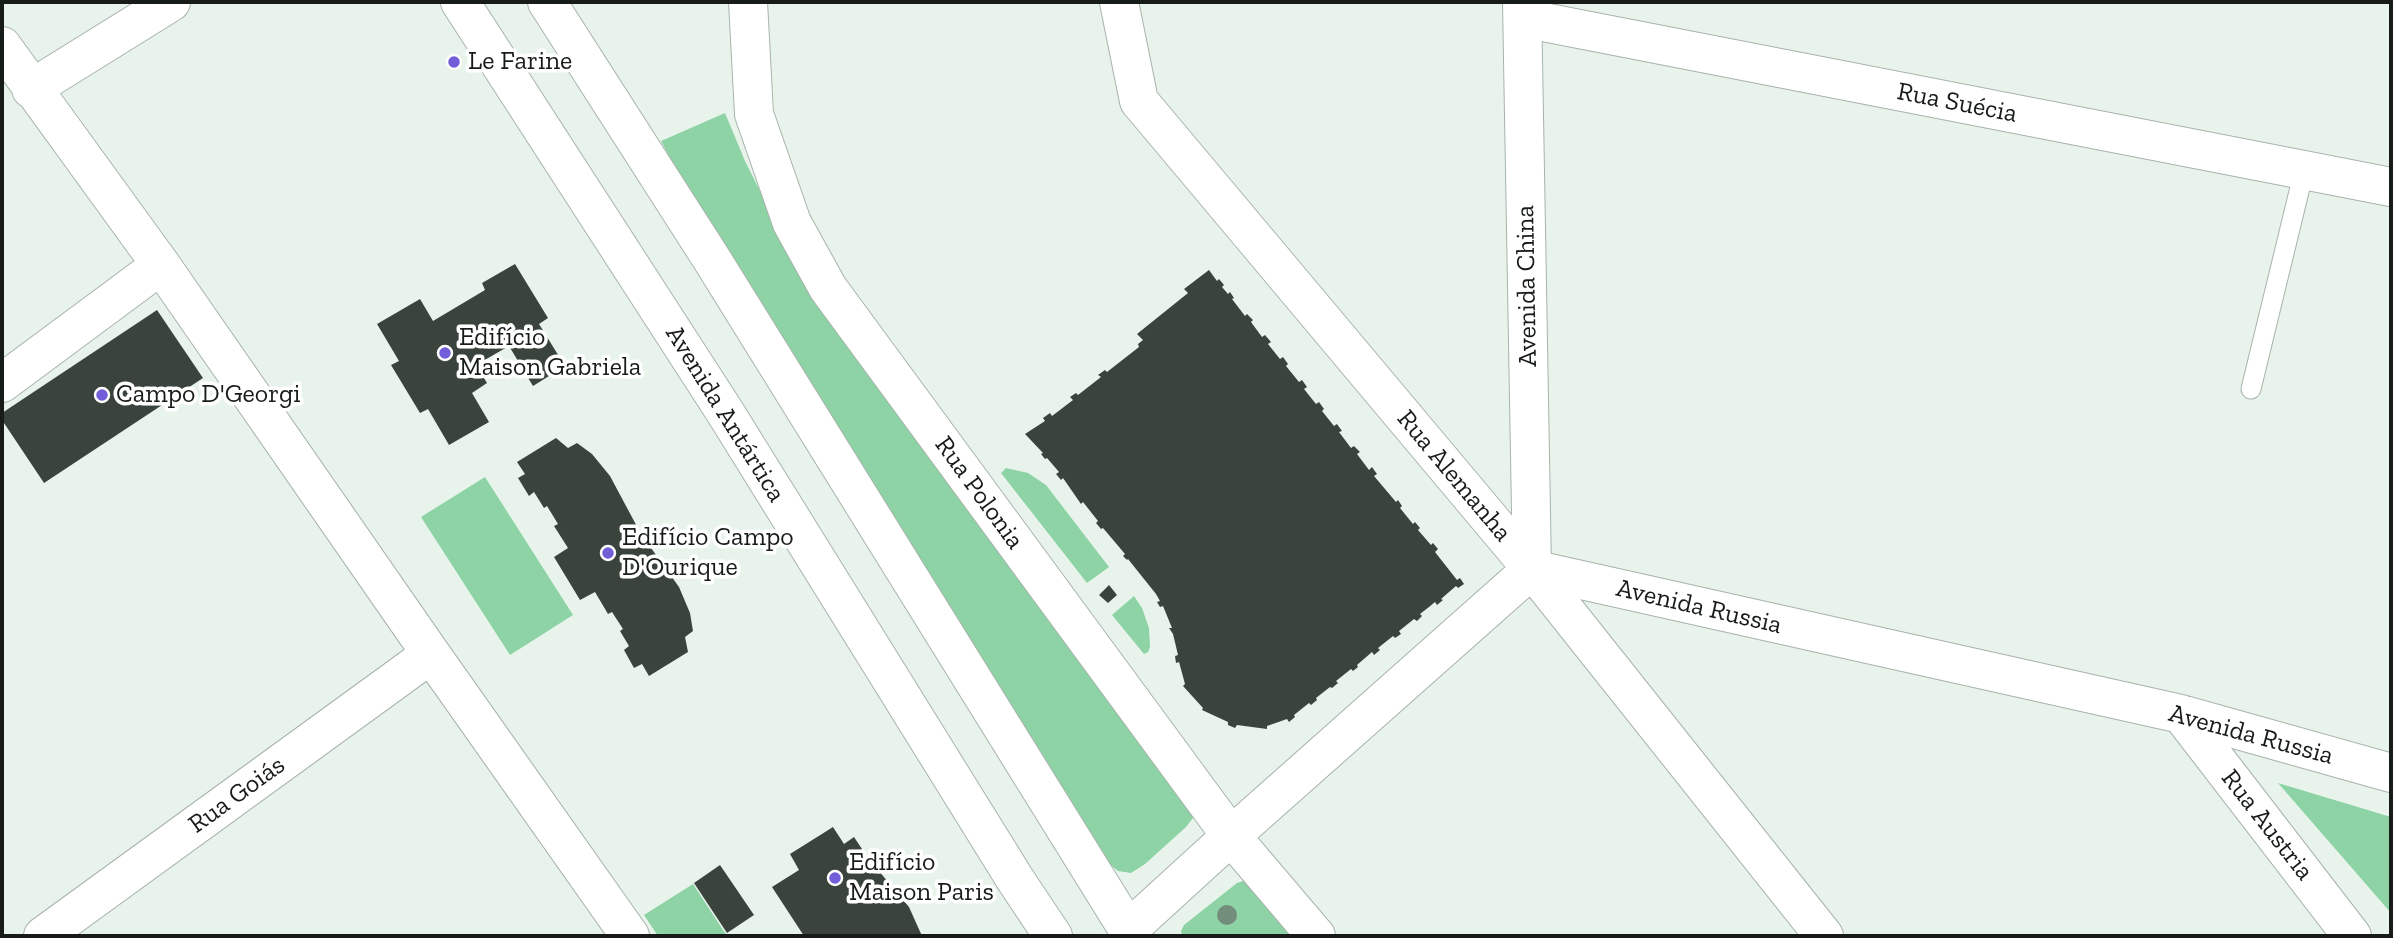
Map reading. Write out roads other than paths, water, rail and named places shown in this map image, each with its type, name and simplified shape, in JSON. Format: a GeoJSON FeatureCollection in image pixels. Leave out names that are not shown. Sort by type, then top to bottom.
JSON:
{"type":"FeatureCollection","features":[{"type":"Feature","properties":{"kind":"street"},"geometry":{"type":"LineString","coordinates":[[31,89],[171,2]]}},
{"type":"Feature","properties":{"kind":"street","name":"Avenida Antártica"},"geometry":{"type":"LineString","coordinates":[[460,2],[725,412],[1007,867],[1053,936]]}},
{"type":"Feature","properties":{"kind":"street"},"geometry":{"type":"LineString","coordinates":[[547,2],[711,258],[1130,933],[1231,836],[1532,569]]}},
{"type":"Feature","properties":{"kind":"street","name":"Rua Polonia"},"geometry":{"type":"LineString","coordinates":[[748,2],[754,114],[792,223],[828,288],[1231,836],[1316,936]]}},
{"type":"Feature","properties":{"kind":"street","name":"Rua Alemanha"},"geometry":{"type":"LineString","coordinates":[[1119,2],[1139,101],[1532,569],[1824,936]]}},
{"type":"Feature","properties":{"kind":"street","name":"Avenida China"},"geometry":{"type":"LineString","coordinates":[[1523,10],[1532,569]]}},
{"type":"Feature","properties":{"kind":"street","name":"Rua Suécia"},"geometry":{"type":"LineString","coordinates":[[1523,10],[2391,187]]}},
{"type":"Feature","properties":{"kind":"street"},"geometry":{"type":"LineString","coordinates":[[2,46],[161,265],[630,936]]}},
{"type":"Feature","properties":{"kind":"street"},"geometry":{"type":"LineString","coordinates":[[2,383],[161,265]]}},
{"type":"Feature","properties":{"kind":"street","name":"Avenida Russia"},"geometry":{"type":"LineString","coordinates":[[1532,569],[2181,715],[2391,773]]}},
{"type":"Feature","properties":{"kind":"street","name":"Rua Goiás"},"geometry":{"type":"LineString","coordinates":[[43,936],[431,654]]}},
{"type":"Feature","properties":{"kind":"street","name":"Rua Austria"},"geometry":{"type":"LineString","coordinates":[[2181,715],[2352,936]]}},
{"type":"Feature","properties":{"kind":"lane"},"geometry":{"type":"LineString","coordinates":[[2251,389],[2304,171]]}},
{"type":"Feature","properties":{"kind":"place","name":"Le Farine"},"geometry":{"type":"Point","coordinates":[454,62]}},
{"type":"Feature","properties":{"kind":"place","name":"Edifício Maison Gabriela"},"geometry":{"type":"Point","coordinates":[445,353]}},
{"type":"Feature","properties":{"kind":"place","name":"Campo D'Georgi"},"geometry":{"type":"Point","coordinates":[102,395]}},
{"type":"Feature","properties":{"kind":"place","name":"Edifício Campo D'Ourique"},"geometry":{"type":"Point","coordinates":[608,553]}},
{"type":"Feature","properties":{"kind":"place","name":"Edifício Maison Paris"},"geometry":{"type":"Point","coordinates":[835,878]}}]}
